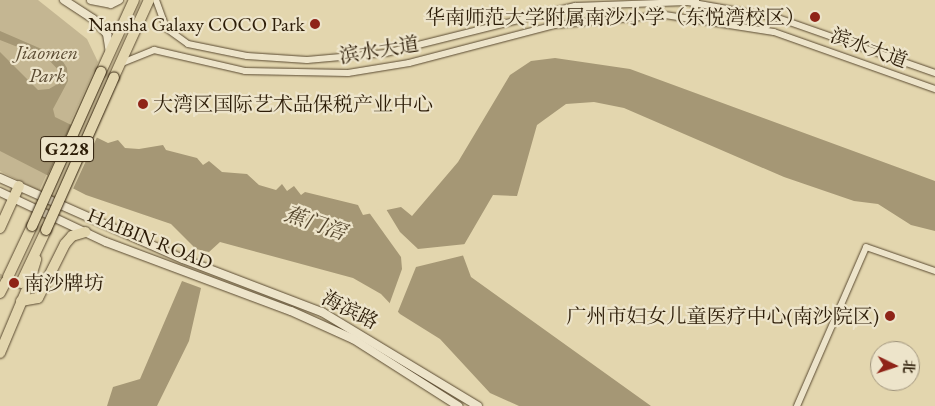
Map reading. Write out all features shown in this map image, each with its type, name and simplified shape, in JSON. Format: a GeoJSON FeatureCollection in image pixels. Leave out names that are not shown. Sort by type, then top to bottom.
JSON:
{"type":"FeatureCollection","features":[{"type":"Feature","properties":{"kind":"highway","name":"G228"},"geometry":{"type":"LineString","coordinates":[[0,293],[5,278],[26,240],[134,0]]}},
{"type":"Feature","properties":{"kind":"highway","name":"G228"},"geometry":{"type":"LineString","coordinates":[[24,287],[38,244],[149,0]]}},
{"type":"Feature","properties":{"kind":"highway"},"geometry":{"type":"LineString","coordinates":[[0,228],[19,186]]}},
{"type":"Feature","properties":{"kind":"highway"},"geometry":{"type":"LineString","coordinates":[[21,301],[38,298],[65,244],[72,236],[85,232]]}},
{"type":"Feature","properties":{"kind":"highway"},"geometry":{"type":"LineString","coordinates":[[0,352],[21,301],[24,287]]}},
{"type":"Feature","properties":{"kind":"highway"},"geometry":{"type":"LineString","coordinates":[[0,335],[24,287]]}},
{"type":"Feature","properties":{"kind":"street"},"geometry":{"type":"LineString","coordinates":[[64,0],[81,11],[107,34],[110,52]]}},
{"type":"Feature","properties":{"kind":"street"},"geometry":{"type":"LineString","coordinates":[[81,11],[88,9],[90,0],[111,4],[119,0]]}},
{"type":"Feature","properties":{"kind":"street","name":"滨水大道"},"geometry":{"type":"LineString","coordinates":[[156,0],[166,28],[188,44],[247,56],[307,60],[386,53],[575,6],[643,0],[695,1],[778,18],[935,73]]}},
{"type":"Feature","properties":{"kind":"street"},"geometry":{"type":"LineString","coordinates":[[694,17],[695,1]]}},
{"type":"Feature","properties":{"kind":"street","name":"滨水大道"},"geometry":{"type":"LineString","coordinates":[[119,66],[133,55],[154,50],[245,71],[348,73],[409,63],[577,21],[643,15],[694,17],[774,32],[935,89]]}},
{"type":"Feature","properties":{"kind":"street","name":"海滨路"},"geometry":{"type":"LineString","coordinates":[[0,178],[197,264],[354,327],[478,406]]}},
{"type":"Feature","properties":{"kind":"street","name":"HAIBIN ROAD"},"geometry":{"type":"LineString","coordinates":[[0,192],[85,232],[291,310],[353,339],[458,406]]}},
{"type":"Feature","properties":{"kind":"street"},"geometry":{"type":"LineString","coordinates":[[797,406],[866,247],[935,271]]}},
{"type":"Feature","properties":{"kind":"green space","name":"Jiaomen Park"},"geometry":{"type":"Polygon","coordinates":[[[0,0],[38,0],[87,39],[98,62],[39,191],[0,171],[0,0]]]}},
{"type":"Feature","properties":{"kind":"water","name":"蕉门滘"},"geometry":{"type":"Polygon","coordinates":[[[0,31],[60,57],[67,68],[68,81],[53,109],[55,117],[108,143],[118,140],[125,148],[139,149],[163,145],[166,150],[197,158],[203,165],[209,161],[222,172],[247,174],[259,185],[276,190],[282,184],[287,191],[294,186],[301,195],[305,192],[358,205],[363,215],[401,207],[412,216],[458,162],[510,75],[531,61],[555,58],[630,69],[935,181],[935,231],[911,225],[878,204],[854,201],[784,177],[624,108],[594,102],[566,104],[537,125],[517,196],[493,195],[461,250],[471,277],[651,406],[519,406],[490,393],[440,339],[400,314],[381,294],[353,278],[220,242],[209,252],[196,249],[171,224],[86,195],[0,151],[0,52],[38,90],[49,89],[61,82],[62,74],[48,59],[0,40],[0,31]]]}},
{"type":"Feature","properties":{"kind":"water"},"geometry":{"type":"Polygon","coordinates":[[[182,281],[201,288],[189,341],[157,406],[107,406],[113,387],[140,379],[182,281]]]}},
{"type":"Feature","properties":{"kind":"pier"},"geometry":{"type":"Polygon","coordinates":[[[72,123],[98,135],[72,191],[46,179],[72,123]]]}},
{"type":"Feature","properties":{"kind":"pier"},"geometry":{"type":"Polygon","coordinates":[[[386,209],[400,232],[418,249],[466,244],[465,255],[416,267],[397,314],[389,305],[402,269],[401,257],[368,211],[386,209]]]}},
{"type":"Feature","properties":{"kind":"tunnel"},"geometry":{"type":"LineString","coordinates":[[0,278],[2,274]]}},
{"type":"Feature","properties":{"kind":"place","name":"华南师范大学附属南沙小学（东悦湾校区）"},"geometry":{"type":"Point","coordinates":[815,17]}},
{"type":"Feature","properties":{"kind":"place","name":"Nansha Galaxy COCO Park"},"geometry":{"type":"Point","coordinates":[315,24]}},
{"type":"Feature","properties":{"kind":"place","name":"大湾区国际艺术品保税产业中心"},"geometry":{"type":"Point","coordinates":[143,104]}},
{"type":"Feature","properties":{"kind":"place","name":"南沙牌坊"},"geometry":{"type":"Point","coordinates":[14,283]}},
{"type":"Feature","properties":{"kind":"place","name":"广州市妇女儿童医疗中心(南沙院区)"},"geometry":{"type":"Point","coordinates":[890,316]}}]}
